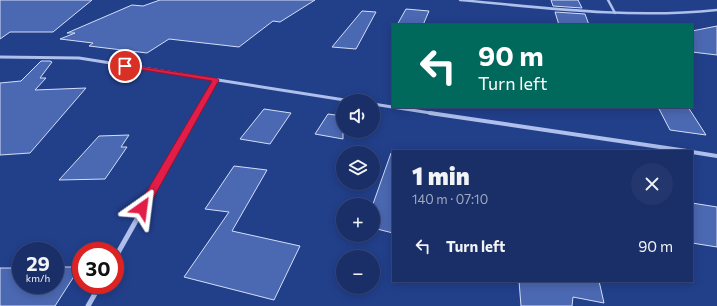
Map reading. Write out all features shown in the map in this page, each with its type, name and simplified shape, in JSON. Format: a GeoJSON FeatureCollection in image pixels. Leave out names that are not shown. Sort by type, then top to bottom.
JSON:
{"type":"FeatureCollection","features":[{"type":"Feature","properties":{"kind":"street"},"geometry":{"type":"LineString","coordinates":[[460,0],[615,13],[669,15],[717,10]]}},
{"type":"Feature","properties":{"kind":"street"},"geometry":{"type":"LineString","coordinates":[[608,0],[615,13]]}},
{"type":"Feature","properties":{"kind":"street"},"geometry":{"type":"LineString","coordinates":[[0,57],[79,58],[336,99]]}},
{"type":"Feature","properties":{"kind":"street"},"geometry":{"type":"LineString","coordinates":[[124,242],[216,80]]}},
{"type":"Feature","properties":{"kind":"street"},"geometry":{"type":"LineString","coordinates":[[380,105],[392,107]]}},
{"type":"Feature","properties":{"kind":"street"},"geometry":{"type":"LineString","coordinates":[[400,108],[680,150]]}},
{"type":"Feature","properties":{"kind":"street"},"geometry":{"type":"LineString","coordinates":[[693,152],[717,156]]}},
{"type":"Feature","properties":{"kind":"street"},"geometry":{"type":"LineString","coordinates":[[88,306],[95,294]]}},
{"type":"Feature","properties":{"kind":"building"},"geometry":{"type":"Polygon","coordinates":[[[0,0],[92,0],[53,32],[10,32],[0,39],[0,0]]]}},
{"type":"Feature","properties":{"kind":"building"},"geometry":{"type":"Polygon","coordinates":[[[160,0],[315,0],[280,22],[273,21],[239,47],[169,39],[147,53],[89,46],[93,43],[60,39],[75,33],[67,33],[132,5],[143,6],[160,0]]]}},
{"type":"Feature","properties":{"kind":"building"},"geometry":{"type":"Polygon","coordinates":[[[551,0],[578,0],[582,8],[553,6],[551,0]]]}},
{"type":"Feature","properties":{"kind":"building"},"geometry":{"type":"Polygon","coordinates":[[[406,9],[429,11],[423,24],[398,24],[406,9]]]}},
{"type":"Feature","properties":{"kind":"building"},"geometry":{"type":"Polygon","coordinates":[[[362,11],[376,12],[356,49],[332,47],[362,11]]]}},
{"type":"Feature","properties":{"kind":"building"},"geometry":{"type":"Polygon","coordinates":[[[555,12],[585,14],[589,24],[559,24],[555,12]]]}},
{"type":"Feature","properties":{"kind":"building"},"geometry":{"type":"Polygon","coordinates":[[[717,26],[717,55],[693,52],[693,31],[717,26]]]}},
{"type":"Feature","properties":{"kind":"building"},"geometry":{"type":"Polygon","coordinates":[[[41,61],[52,62],[40,78],[46,78],[35,90],[86,88],[30,153],[0,155],[0,83],[21,81],[41,61]]]}},
{"type":"Feature","properties":{"kind":"building"},"geometry":{"type":"Polygon","coordinates":[[[659,108],[689,108],[706,135],[670,130],[659,108]]]}},
{"type":"Feature","properties":{"kind":"building"},"geometry":{"type":"Polygon","coordinates":[[[264,109],[291,113],[270,144],[240,139],[264,109]]]}},
{"type":"Feature","properties":{"kind":"building"},"geometry":{"type":"Polygon","coordinates":[[[328,114],[336,115],[336,138],[315,134],[328,114]]]}},
{"type":"Feature","properties":{"kind":"building"},"geometry":{"type":"Polygon","coordinates":[[[129,135],[121,147],[127,147],[105,179],[59,180],[99,136],[129,135]]]}},
{"type":"Feature","properties":{"kind":"building"},"geometry":{"type":"Polygon","coordinates":[[[391,153],[392,153],[392,233],[380,230],[380,198],[375,198],[378,190],[380,190],[380,184],[391,153]]]}},
{"type":"Feature","properties":{"kind":"building"},"geometry":{"type":"Polygon","coordinates":[[[234,166],[267,170],[232,231],[300,246],[274,300],[184,277],[229,212],[205,209],[234,166]]]}},
{"type":"Feature","properties":{"kind":"building"},"geometry":{"type":"Polygon","coordinates":[[[693,203],[717,207],[717,247],[693,243],[693,203]]]}},
{"type":"Feature","properties":{"kind":"building"},"geometry":{"type":"Polygon","coordinates":[[[64,267],[72,267],[72,279],[64,292],[64,267]]]}},
{"type":"Feature","properties":{"kind":"building"},"geometry":{"type":"Polygon","coordinates":[[[0,268],[12,268],[12,294],[63,294],[55,306],[0,306],[0,268]]]}},
{"type":"Feature","properties":{"kind":"building"},"geometry":{"type":"Polygon","coordinates":[[[519,282],[599,282],[604,303],[573,297],[572,306],[521,306],[519,282]]]}},
{"type":"Feature","properties":{"kind":"route"},"geometry":{"type":"LineString","coordinates":[[125,66],[216,80],[142,208]]}}]}
